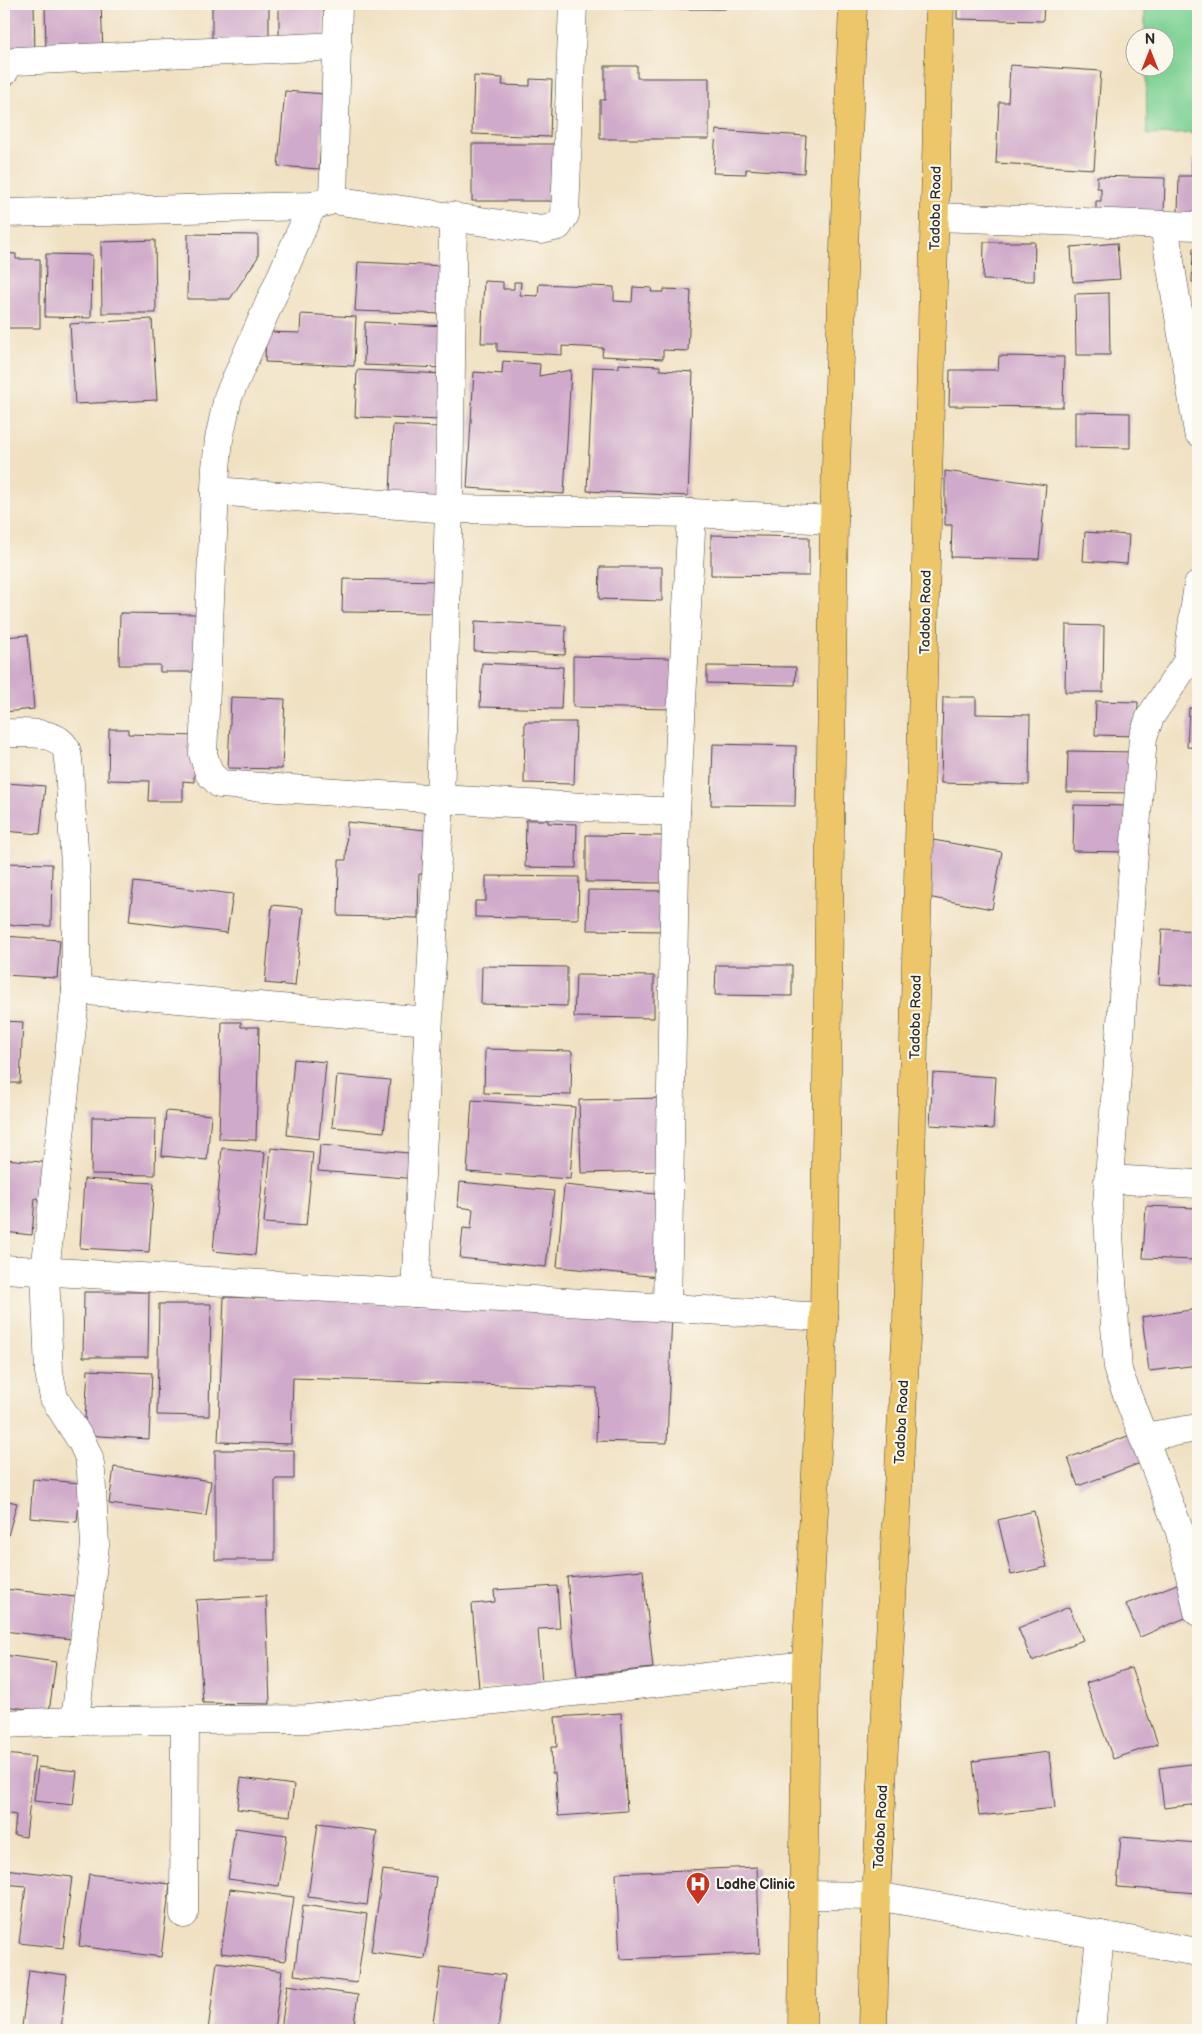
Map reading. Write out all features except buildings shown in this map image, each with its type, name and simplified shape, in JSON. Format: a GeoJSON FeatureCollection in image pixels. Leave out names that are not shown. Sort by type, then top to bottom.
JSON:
{"type":"FeatureCollection","features":[{"type":"Feature","properties":{"kind":"main road"},"geometry":{"type":"LineString","coordinates":[[802,2030],[806,1665],[824,1317],[834,520],[853,4]]}},
{"type":"Feature","properties":{"kind":"main road","name":"Tadoba Road"},"geometry":{"type":"LineString","coordinates":[[873,2030],[875,2011],[876,1896],[907,1321],[940,4]]}},
{"type":"Feature","properties":{"kind":"street"},"geometry":{"type":"LineString","coordinates":[[338,4],[338,46],[323,203],[228,397],[220,439],[215,491],[203,754],[209,773],[220,784],[676,812]]}},
{"type":"Feature","properties":{"kind":"street"},"geometry":{"type":"LineString","coordinates":[[4,213],[323,203],[453,216],[542,230],[558,226],[563,221],[565,215],[573,4]]}},
{"type":"Feature","properties":{"kind":"street"},"geometry":{"type":"LineString","coordinates":[[4,72],[9,64],[17,61],[338,46]]}},
{"type":"Feature","properties":{"kind":"street"},"geometry":{"type":"LineString","coordinates":[[415,1293],[440,799],[449,509],[453,216]]}},
{"type":"Feature","properties":{"kind":"street"},"geometry":{"type":"LineString","coordinates":[[935,217],[1198,226]]}},
{"type":"Feature","properties":{"kind":"street"},"geometry":{"type":"LineString","coordinates":[[1164,225],[1198,432]]}},
{"type":"Feature","properties":{"kind":"street"},"geometry":{"type":"LineString","coordinates":[[215,491],[449,509],[692,513],[834,520]]}},
{"type":"Feature","properties":{"kind":"street"},"geometry":{"type":"LineString","coordinates":[[667,1307],[676,812],[692,513]]}},
{"type":"Feature","properties":{"kind":"street"},"geometry":{"type":"LineString","coordinates":[[1198,585],[1187,662],[1150,717],[1143,737],[1107,1204],[1118,1371],[1183,1539],[1198,1612]]}},
{"type":"Feature","properties":{"kind":"street"},"geometry":{"type":"LineString","coordinates":[[4,733],[53,737],[63,744],[67,751],[76,882],[76,990],[45,1272],[48,1372],[51,1387],[54,1398],[82,1442],[89,1458],[91,1472],[95,1545],[75,1721]]}},
{"type":"Feature","properties":{"kind":"street"},"geometry":{"type":"LineString","coordinates":[[76,990],[428,1021]]}},
{"type":"Feature","properties":{"kind":"street"},"geometry":{"type":"LineString","coordinates":[[1108,1179],[1198,1184]]}},
{"type":"Feature","properties":{"kind":"street"},"geometry":{"type":"LineString","coordinates":[[4,1269],[824,1317]]}},
{"type":"Feature","properties":{"kind":"street"},"geometry":{"type":"LineString","coordinates":[[1144,1437],[1198,1428]]}},
{"type":"Feature","properties":{"kind":"street"},"geometry":{"type":"LineString","coordinates":[[4,1724],[75,1721],[308,1719],[603,1689],[806,1665]]}},
{"type":"Feature","properties":{"kind":"street"},"geometry":{"type":"LineString","coordinates":[[184,1914],[185,1720]]}},
{"type":"Feature","properties":{"kind":"street"},"geometry":{"type":"LineString","coordinates":[[804,1895],[876,1896],[1198,1952]]}},
{"type":"Feature","properties":{"kind":"street"},"geometry":{"type":"LineString","coordinates":[[1091,2030],[1100,1935]]}},
{"type":"Feature","properties":{"kind":"green space"},"geometry":{"type":"Polygon","coordinates":[[[1145,4],[1198,4],[1198,133],[1147,135],[1146,78],[1174,78],[1174,28],[1145,28],[1145,4]]]}},
{"type":"Feature","properties":{"kind":"place","name":"Lodhe Clinic"},"geometry":{"type":"Point","coordinates":[698,1905]}}]}
